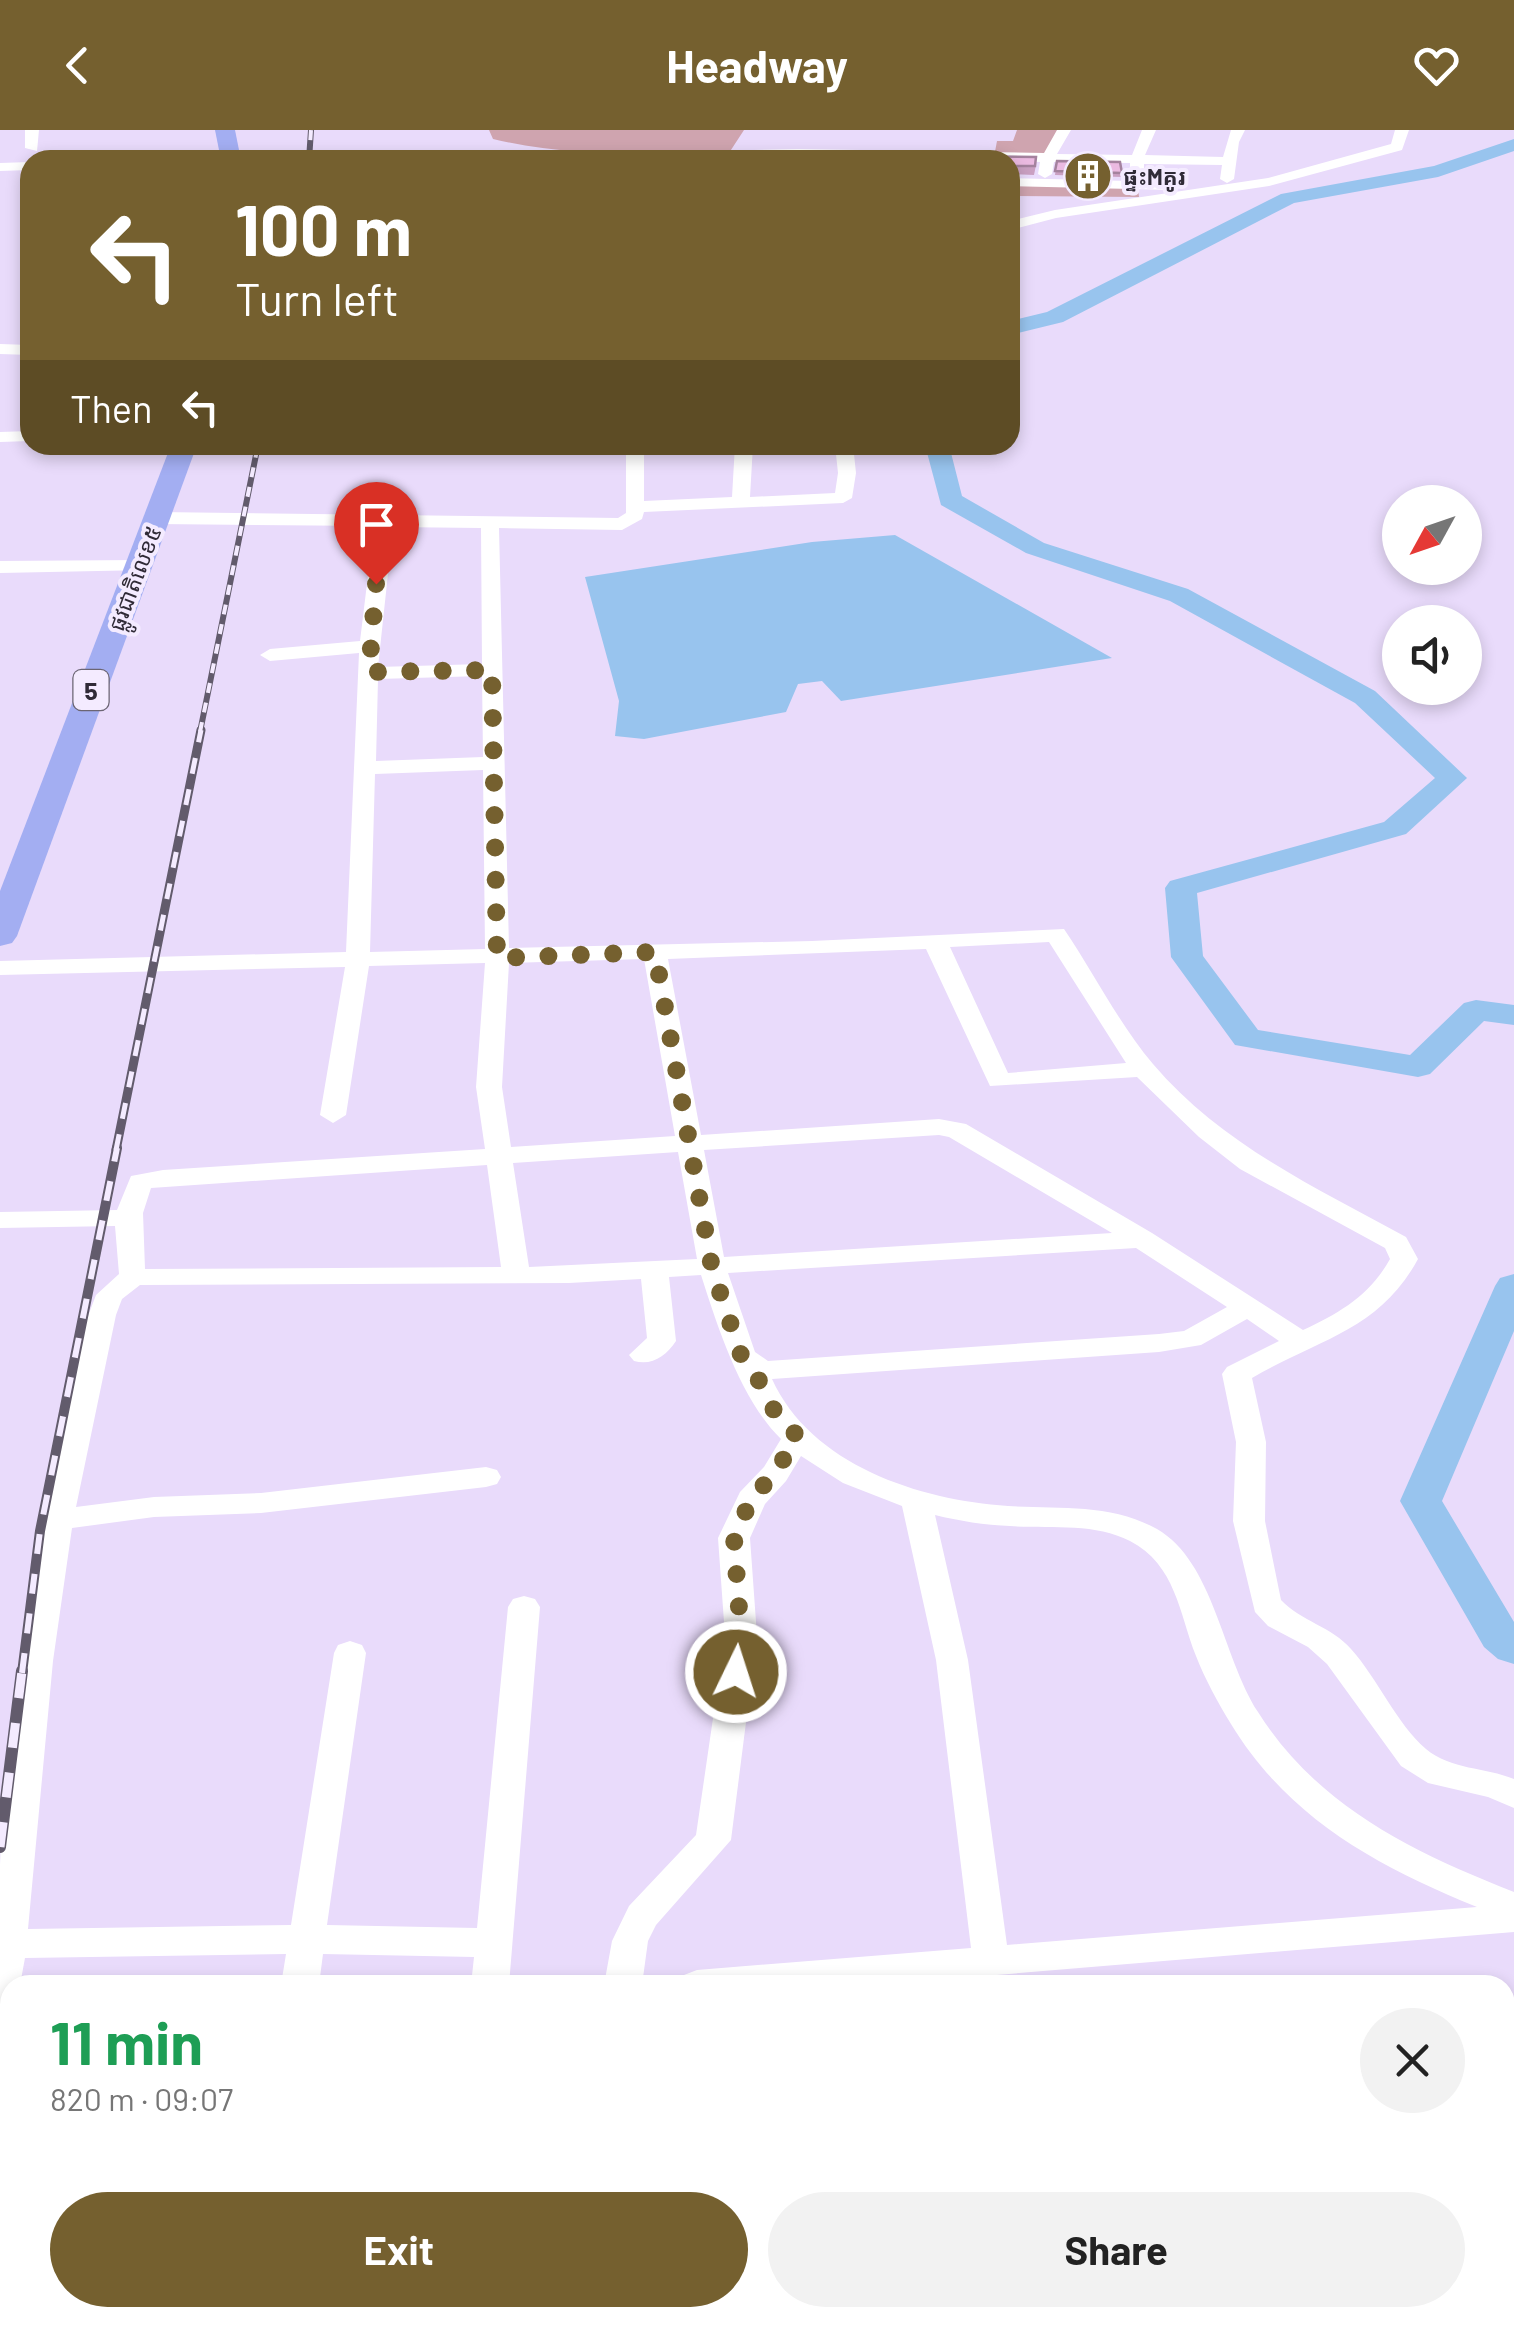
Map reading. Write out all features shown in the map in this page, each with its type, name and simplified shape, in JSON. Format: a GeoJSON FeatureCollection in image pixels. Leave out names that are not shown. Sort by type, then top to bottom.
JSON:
{"type":"FeatureCollection","features":[{"type":"Feature","properties":{"kind":"highway","name":"ផ្លូវជាតិលេខ៥"},"geometry":{"type":"LineString","coordinates":[[0,936],[180,455]]}},
{"type":"Feature","properties":{"kind":"street"},"geometry":{"type":"LineString","coordinates":[[32,130],[32,148]]}},
{"type":"Feature","properties":{"kind":"street"},"geometry":{"type":"LineString","coordinates":[[1044,183],[1048,158],[1064,130]]}},
{"type":"Feature","properties":{"kind":"street"},"geometry":{"type":"LineString","coordinates":[[1138,185],[1136,159],[1148,130]]}},
{"type":"Feature","properties":{"kind":"street"},"geometry":{"type":"LineString","coordinates":[[1020,182],[1221,186],[1227,182],[1228,161],[1238,130]]}},
{"type":"Feature","properties":{"kind":"street"},"geometry":{"type":"LineString","coordinates":[[1020,223],[1056,214],[1269,182],[1397,146],[1402,130]]}},
{"type":"Feature","properties":{"kind":"street"},"geometry":{"type":"LineString","coordinates":[[612,141],[616,150]]}},
{"type":"Feature","properties":{"kind":"street"},"geometry":{"type":"LineString","coordinates":[[756,150],[827,150]]}},
{"type":"Feature","properties":{"kind":"street"},"geometry":{"type":"LineString","coordinates":[[1020,157],[1228,161]]}},
{"type":"Feature","properties":{"kind":"street"},"geometry":{"type":"LineString","coordinates":[[157,518],[622,524],[632,521],[635,455]]}},
{"type":"Feature","properties":{"kind":"street"},"geometry":{"type":"LineString","coordinates":[[741,504],[743,455]]}},
{"type":"Feature","properties":{"kind":"street"},"geometry":{"type":"LineString","coordinates":[[634,508],[843,498],[845,455]]}},
{"type":"Feature","properties":{"kind":"street"},"geometry":{"type":"LineString","coordinates":[[333,1115],[358,962],[368,646],[384,522]]}},
{"type":"Feature","properties":{"kind":"street"},"geometry":{"type":"LineString","coordinates":[[490,523],[497,958],[489,1087],[496,1158],[516,1276]]}},
{"type":"Feature","properties":{"kind":"street"},"geometry":{"type":"LineString","coordinates":[[0,567],[140,566]]}},
{"type":"Feature","properties":{"kind":"street"},"geometry":{"type":"LineString","coordinates":[[270,655],[368,646]]}},
{"type":"Feature","properties":{"kind":"street"},"geometry":{"type":"LineString","coordinates":[[369,672],[492,670]]}},
{"type":"Feature","properties":{"kind":"street"},"geometry":{"type":"LineString","coordinates":[[366,768],[494,763]]}},
{"type":"Feature","properties":{"kind":"street"},"geometry":{"type":"LineString","coordinates":[[0,968],[497,958],[1056,934],[1143,1068],[1208,1131],[1248,1163],[1396,1244],[1404,1259],[1384,1292],[1344,1321],[1237,1374],[1252,1442],[1249,1521],[1266,1604],[1278,1618],[1320,1639],[1339,1656],[1412,1757],[1440,1774],[1497,1786],[1514,1795]]}},
{"type":"Feature","properties":{"kind":"street"},"geometry":{"type":"LineString","coordinates":[[935,941],[999,1081],[1143,1068]]}},
{"type":"Feature","properties":{"kind":"street"},"geometry":{"type":"LineString","coordinates":[[655,952],[712,1268],[741,1355],[752,1367],[779,1420],[861,1479],[916,1500],[1003,1516],[1070,1516],[1120,1522],[1162,1546],[1185,1578],[1216,1666],[1273,1762],[1326,1816],[1408,1864],[1514,1906]]}},
{"type":"Feature","properties":{"kind":"street"},"geometry":{"type":"LineString","coordinates":[[134,1277],[130,1271],[130,1220],[134,1191],[141,1182],[939,1127],[957,1130],[1142,1239],[1300,1341]]}},
{"type":"Feature","properties":{"kind":"street"},"geometry":{"type":"LineString","coordinates":[[0,1220],[106,1216],[130,1220]]}},
{"type":"Feature","properties":{"kind":"street"},"geometry":{"type":"LineString","coordinates":[[2,1975],[36,1664],[58,1520],[106,1296],[134,1277],[516,1276],[712,1268],[1142,1239]]}},
{"type":"Feature","properties":{"kind":"street"},"geometry":{"type":"LineString","coordinates":[[644,1354],[662,1341],[654,1270]]}},
{"type":"Feature","properties":{"kind":"street"},"geometry":{"type":"LineString","coordinates":[[752,1367],[768,1370],[1159,1343],[1190,1339],[1248,1307]]}},
{"type":"Feature","properties":{"kind":"street"},"geometry":{"type":"LineString","coordinates":[[625,1975],[630,1941],[642,1916],[713,1840],[741,1636],[734,1538],[751,1499],[774,1474],[798,1436]]}},
{"type":"Feature","properties":{"kind":"street"},"geometry":{"type":"LineString","coordinates":[[58,1520],[154,1508],[261,1503],[486,1476]]}},
{"type":"Feature","properties":{"kind":"street"},"geometry":{"type":"LineString","coordinates":[[916,1500],[952,1660],[991,1959]]}},
{"type":"Feature","properties":{"kind":"street"},"geometry":{"type":"LineString","coordinates":[[491,1975],[524,1607]]}},
{"type":"Feature","properties":{"kind":"street"},"geometry":{"type":"LineString","coordinates":[[302,1975],[350,1652]]}},
{"type":"Feature","properties":{"kind":"street"},"geometry":{"type":"LineString","coordinates":[[810,1975],[1514,1918]]}},
{"type":"Feature","properties":{"kind":"street"},"geometry":{"type":"LineString","coordinates":[[5,1944],[307,1939],[494,1943]]}},
{"type":"Feature","properties":{"kind":"shaded area"},"geometry":{"type":"Polygon","coordinates":[[[489,130],[744,130],[731,150],[562,150],[493,139],[489,130]]]}},
{"type":"Feature","properties":{"kind":"shaded area"},"geometry":{"type":"Polygon","coordinates":[[[1017,130],[1059,130],[1045,157],[1020,157],[1020,150],[995,150],[997,141],[1013,141],[1017,130]]]}},
{"type":"Feature","properties":{"kind":"shaded area"},"geometry":{"type":"Polygon","coordinates":[[[1020,185],[1138,188],[1139,197],[1020,196],[1020,185]]]}},
{"type":"Feature","properties":{"kind":"water"},"geometry":{"type":"Polygon","coordinates":[[[895,535],[1112,658],[841,701],[822,681],[798,684],[786,712],[644,739],[615,736],[619,701],[585,577],[812,542],[895,535]]]}},
{"type":"Feature","properties":{"kind":"building"},"geometry":{"type":"Polygon","coordinates":[[[1020,157],[1036,157],[1035,166],[1020,166],[1020,157]]]}},
{"type":"Feature","properties":{"kind":"building"},"geometry":{"type":"Polygon","coordinates":[[[1057,161],[1120,162],[1122,173],[1055,171],[1057,161]]]}},
{"type":"Feature","properties":{"kind":"waterway"},"geometry":{"type":"LineString","coordinates":[[1020,326],[1055,317],[1288,198],[1438,171],[1514,145]]}},
{"type":"Feature","properties":{"kind":"waterway"},"geometry":{"type":"LineString","coordinates":[[939,455],[950,500],[1035,548],[1179,595],[1365,697],[1452,778],[1395,828],[1181,888],[1187,957],[1247,1038],[1418,1067],[1476,1010],[1514,1015]]}},
{"type":"Feature","properties":{"kind":"waterway"},"geometry":{"type":"LineString","coordinates":[[1514,1286],[1421,1501],[1500,1636],[1514,1648]]}},
{"type":"Feature","properties":{"kind":"railway"},"geometry":{"type":"LineString","coordinates":[[310,150],[311,130]]}},
{"type":"Feature","properties":{"kind":"railway"},"geometry":{"type":"LineString","coordinates":[[200,732],[256,455]]}},
{"type":"Feature","properties":{"kind":"railway"},"geometry":{"type":"LineString","coordinates":[[116,1150],[201,730]]}},
{"type":"Feature","properties":{"kind":"railway"},"geometry":{"type":"LineString","coordinates":[[22,1673],[40,1531],[117,1148]]}},
{"type":"Feature","properties":{"kind":"railway"},"geometry":{"type":"LineString","coordinates":[[0,1847],[22,1671]]}},
{"type":"Feature","properties":{"kind":"place","name":"ផ្ទះMគូរ"},"geometry":{"type":"Point","coordinates":[1088,176]}},
{"type":"Feature","properties":{"kind":"route"},"geometry":{"type":"LineString","coordinates":[[376,584],[368,646],[369,672],[492,670],[497,958],[655,952],[712,1268],[741,1355],[752,1367],[779,1420],[798,1436],[774,1474],[751,1499],[734,1538],[741,1636],[736,1672]]}}]}
